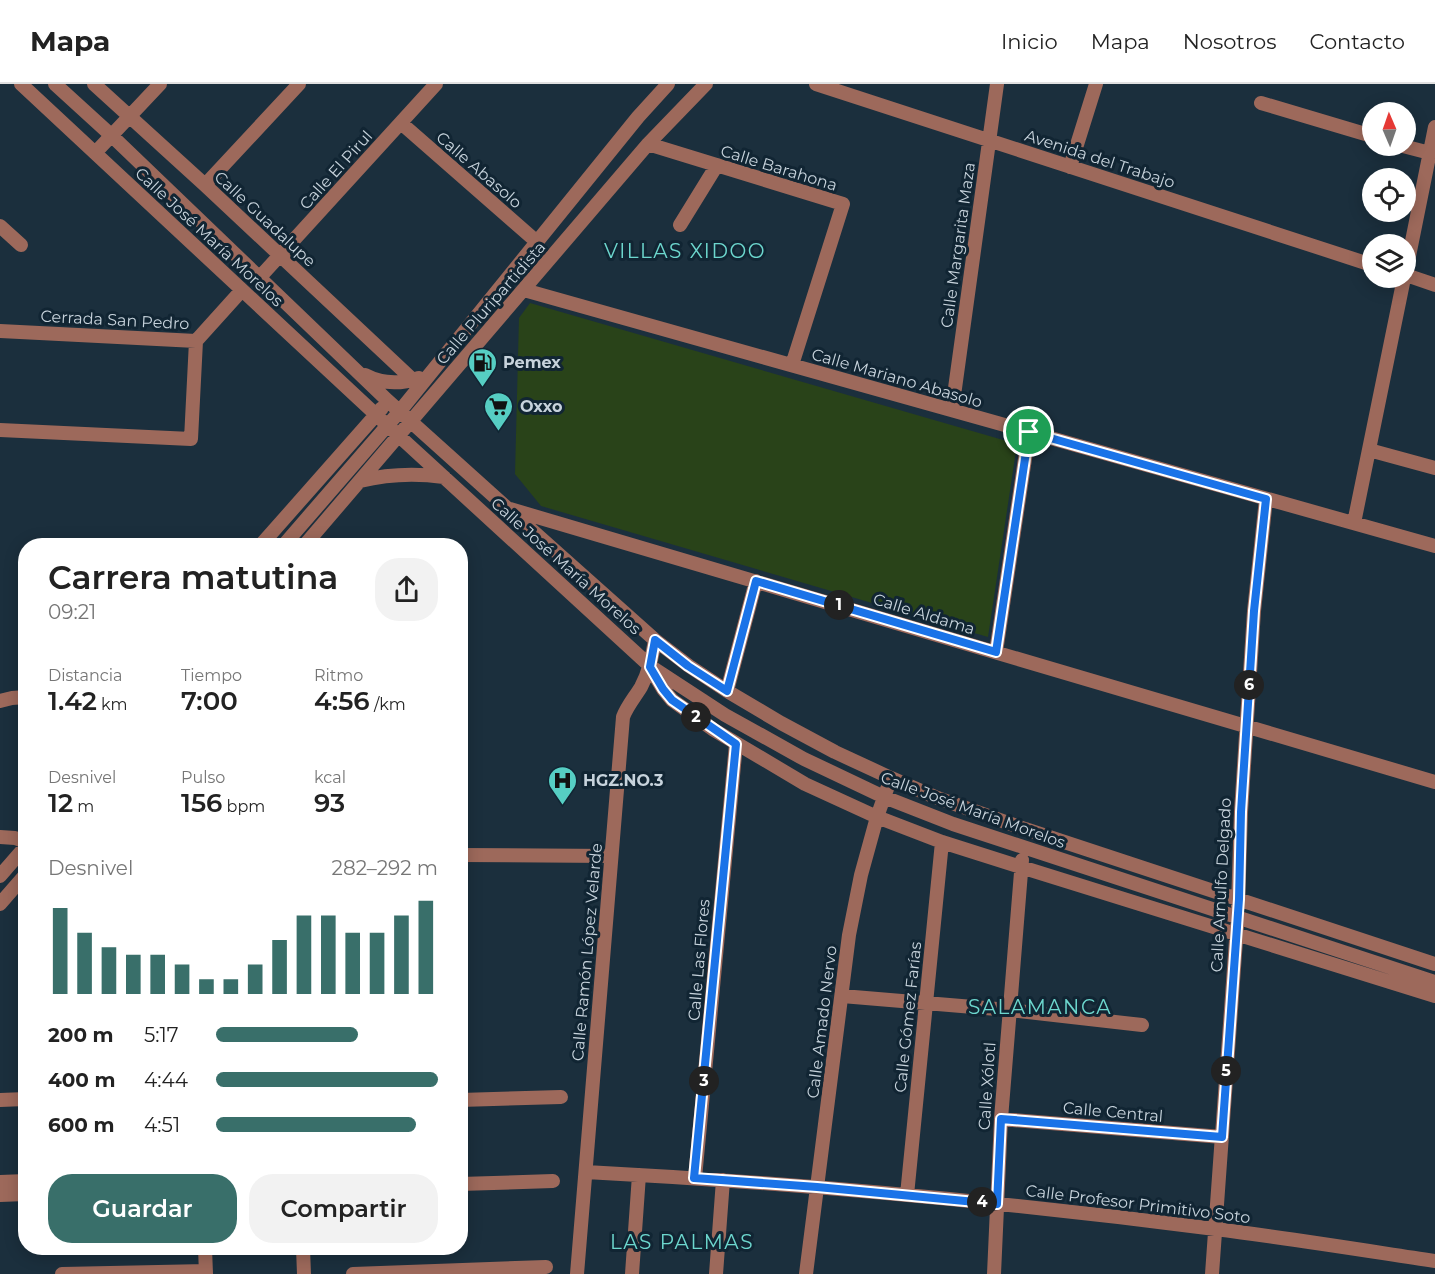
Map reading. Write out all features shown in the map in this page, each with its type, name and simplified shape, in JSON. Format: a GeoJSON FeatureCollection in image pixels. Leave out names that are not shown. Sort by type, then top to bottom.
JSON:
{"type":"FeatureCollection","features":[{"type":"Feature","properties":{"kind":"street","name":"Calle José María Morelos"},"geometry":{"type":"LineString","coordinates":[[21,84],[398,436],[650,666],[697,697],[804,759],[884,797],[953,824],[1435,982]]}},
{"type":"Feature","properties":{"kind":"street","name":"Calle José María Morelos"},"geometry":{"type":"LineString","coordinates":[[55,84],[388,401],[655,640],[688,666],[727,691],[835,752],[958,806],[1435,964]]}},
{"type":"Feature","properties":{"kind":"street","name":"Calle Guadalupe"},"geometry":{"type":"LineString","coordinates":[[94,84],[413,380]]}},
{"type":"Feature","properties":{"kind":"street"},"geometry":{"type":"LineString","coordinates":[[95,153],[160,84]]}},
{"type":"Feature","properties":{"kind":"street"},"geometry":{"type":"LineString","coordinates":[[205,185],[299,84]]}},
{"type":"Feature","properties":{"kind":"street","name":"Calle El Pirul"},"geometry":{"type":"LineString","coordinates":[[260,277],[436,84]]}},
{"type":"Feature","properties":{"kind":"street","name":"Calle Pluripartidista"},"geometry":{"type":"LineString","coordinates":[[290,538],[400,411],[638,117],[668,84]]}},
{"type":"Feature","properties":{"kind":"street","name":"Calle Pluripartidista"},"geometry":{"type":"LineString","coordinates":[[311,538],[648,144],[706,84]]}},
{"type":"Feature","properties":{"kind":"street","name":"Avenida del Trabajo"},"geometry":{"type":"LineString","coordinates":[[816,84],[1362,262]]}},
{"type":"Feature","properties":{"kind":"street","name":"Calle Margarita Maza"},"geometry":{"type":"LineString","coordinates":[[952,411],[997,84]]}},
{"type":"Feature","properties":{"kind":"street"},"geometry":{"type":"LineString","coordinates":[[1071,166],[1096,84]]}},
{"type":"Feature","properties":{"kind":"street"},"geometry":{"type":"LineString","coordinates":[[1261,103],[1362,133]]}},
{"type":"Feature","properties":{"kind":"street","name":"Calle Abasolo"},"geometry":{"type":"LineString","coordinates":[[401,123],[537,242]]}},
{"type":"Feature","properties":{"kind":"street"},"geometry":{"type":"LineString","coordinates":[[1414,234],[1435,127]]}},
{"type":"Feature","properties":{"kind":"street","name":"Calle Barahona"},"geometry":{"type":"LineString","coordinates":[[648,144],[843,204],[792,366]]}},
{"type":"Feature","properties":{"kind":"street"},"geometry":{"type":"LineString","coordinates":[[1416,149],[1430,153]]}},
{"type":"Feature","properties":{"kind":"street"},"geometry":{"type":"LineString","coordinates":[[680,225],[717,165]]}},
{"type":"Feature","properties":{"kind":"street"},"geometry":{"type":"LineString","coordinates":[[0,226],[21,245]]}},
{"type":"Feature","properties":{"kind":"street"},"geometry":{"type":"LineString","coordinates":[[1416,279],[1435,285]]}},
{"type":"Feature","properties":{"kind":"street"},"geometry":{"type":"LineString","coordinates":[[1354,523],[1403,288]]}},
{"type":"Feature","properties":{"kind":"street","name":"Cerrada San Pedro"},"geometry":{"type":"LineString","coordinates":[[0,331],[196,341],[242,290]]}},
{"type":"Feature","properties":{"kind":"street","name":"Calle Mariano Abasolo"},"geometry":{"type":"LineString","coordinates":[[524,290],[1435,546]]}},
{"type":"Feature","properties":{"kind":"street"},"geometry":{"type":"LineString","coordinates":[[0,430],[191,439],[196,341]]}},
{"type":"Feature","properties":{"kind":"street"},"geometry":{"type":"LineString","coordinates":[[360,372],[370,378],[391,382],[413,380],[429,374]]}},
{"type":"Feature","properties":{"kind":"street"},"geometry":{"type":"LineString","coordinates":[[267,538],[388,401]]}},
{"type":"Feature","properties":{"kind":"street"},"geometry":{"type":"LineString","coordinates":[[996,652],[1029,432]]}},
{"type":"Feature","properties":{"kind":"street"},"geometry":{"type":"LineString","coordinates":[[1369,450],[1435,468]]}},
{"type":"Feature","properties":{"kind":"street"},"geometry":{"type":"LineString","coordinates":[[360,481],[402,474],[444,477]]}},
{"type":"Feature","properties":{"kind":"street","name":"Calle Arnulfo Delgado"},"geometry":{"type":"LineString","coordinates":[[1212,1274],[1239,899],[1241,812],[1254,611],[1266,499]]}},
{"type":"Feature","properties":{"kind":"street","name":"Calle Aldama"},"geometry":{"type":"LineString","coordinates":[[507,508],[1435,782]]}},
{"type":"Feature","properties":{"kind":"street"},"geometry":{"type":"LineString","coordinates":[[727,691],[756,581]]}},
{"type":"Feature","properties":{"kind":"street","name":"Calle Ramón López Velarde"},"geometry":{"type":"LineString","coordinates":[[577,1274],[623,717],[641,687],[650,666],[655,640]]}},
{"type":"Feature","properties":{"kind":"street"},"geometry":{"type":"LineString","coordinates":[[650,666],[672,700],[736,744],[805,784],[878,818],[942,842],[1435,996]]}},
{"type":"Feature","properties":{"kind":"street"},"geometry":{"type":"LineString","coordinates":[[0,701],[18,698]]}},
{"type":"Feature","properties":{"kind":"street","name":"Calle Las Flores"},"geometry":{"type":"LineString","coordinates":[[694,1178],[736,744]]}},
{"type":"Feature","properties":{"kind":"street","name":"Calle Amado Nervo"},"geometry":{"type":"LineString","coordinates":[[806,1274],[849,935],[861,875],[891,778]]}},
{"type":"Feature","properties":{"kind":"street","name":"Calle Xólotl"},"geometry":{"type":"LineString","coordinates":[[994,1274],[1001,1119],[1025,829]]}},
{"type":"Feature","properties":{"kind":"street"},"geometry":{"type":"LineString","coordinates":[[0,837],[18,840]]}},
{"type":"Feature","properties":{"kind":"street","name":"Calle Gómez Farías"},"geometry":{"type":"LineString","coordinates":[[907,1195],[942,842]]}},
{"type":"Feature","properties":{"kind":"street"},"geometry":{"type":"LineString","coordinates":[[0,876],[18,854]]}},
{"type":"Feature","properties":{"kind":"street"},"geometry":{"type":"LineString","coordinates":[[468,855],[611,856]]}},
{"type":"Feature","properties":{"kind":"street"},"geometry":{"type":"LineString","coordinates":[[1107,894],[1112,877]]}},
{"type":"Feature","properties":{"kind":"street"},"geometry":{"type":"LineString","coordinates":[[0,903],[18,883]]}},
{"type":"Feature","properties":{"kind":"street"},"geometry":{"type":"LineString","coordinates":[[1169,914],[1173,897]]}},
{"type":"Feature","properties":{"kind":"street"},"geometry":{"type":"LineString","coordinates":[[1341,967],[1352,936]]}},
{"type":"Feature","properties":{"kind":"street"},"geometry":{"type":"LineString","coordinates":[[842,996],[1009,1010],[1142,1025]]}},
{"type":"Feature","properties":{"kind":"street"},"geometry":{"type":"LineString","coordinates":[[468,1100],[561,1096]]}},
{"type":"Feature","properties":{"kind":"street"},"geometry":{"type":"LineString","coordinates":[[0,1100],[18,1099]]}},
{"type":"Feature","properties":{"kind":"street","name":"Calle Central"},"geometry":{"type":"LineString","coordinates":[[1001,1119],[1222,1137]]}},
{"type":"Feature","properties":{"kind":"street","name":"Calle Profesor Primitivo Soto"},"geometry":{"type":"LineString","coordinates":[[586,1172],[817,1187],[997,1204],[1215,1229],[1435,1261]]}},
{"type":"Feature","properties":{"kind":"street"},"geometry":{"type":"LineString","coordinates":[[632,1274],[639,1175]]}},
{"type":"Feature","properties":{"kind":"street"},"geometry":{"type":"LineString","coordinates":[[716,1274],[723,1180]]}},
{"type":"Feature","properties":{"kind":"street"},"geometry":{"type":"LineString","coordinates":[[0,1182],[18,1181]]}},
{"type":"Feature","properties":{"kind":"street"},"geometry":{"type":"LineString","coordinates":[[468,1184],[553,1181]]}},
{"type":"Feature","properties":{"kind":"street"},"geometry":{"type":"LineString","coordinates":[[0,1195],[18,1194]]}},
{"type":"Feature","properties":{"kind":"street"},"geometry":{"type":"LineString","coordinates":[[62,1274],[206,1272],[205,1255]]}},
{"type":"Feature","properties":{"kind":"street"},"geometry":{"type":"LineString","coordinates":[[303,1255],[304,1274]]}},
{"type":"Feature","properties":{"kind":"street"},"geometry":{"type":"LineString","coordinates":[[353,1274],[546,1267]]}},
{"type":"Feature","properties":{"kind":"green space"},"geometry":{"type":"Polygon","coordinates":[[[530,303],[1017,444],[988,637],[541,506],[515,474],[519,318],[530,303]]]}},
{"type":"Feature","properties":{"kind":"place","name":"Pemex"},"geometry":{"type":"Point","coordinates":[482,388]}},
{"type":"Feature","properties":{"kind":"place","name":"Oxxo"},"geometry":{"type":"Point","coordinates":[499,432]}},
{"type":"Feature","properties":{"kind":"place","name":"HGZ.NO.3"},"geometry":{"type":"Point","coordinates":[562,806]}},
{"type":"Feature","properties":{"kind":"district","name":"VILLAS XIDOO"},"geometry":{"type":"Point","coordinates":[685,251]}},
{"type":"Feature","properties":{"kind":"district","name":"SALAMANCA"},"geometry":{"type":"Point","coordinates":[1040,1007]}},
{"type":"Feature","properties":{"kind":"district","name":"LAS PALMAS"},"geometry":{"type":"Point","coordinates":[682,1242]}},
{"type":"Feature","properties":{"kind":"route"},"geometry":{"type":"LineString","coordinates":[[1029,432],[1266,499],[1254,611],[1241,812],[1239,899],[1222,1137],[1001,1119],[997,1204],[694,1178],[736,744],[672,700],[663,689],[650,667],[655,640],[688,666],[727,691],[756,581],[996,652],[1029,432]]}}]}
